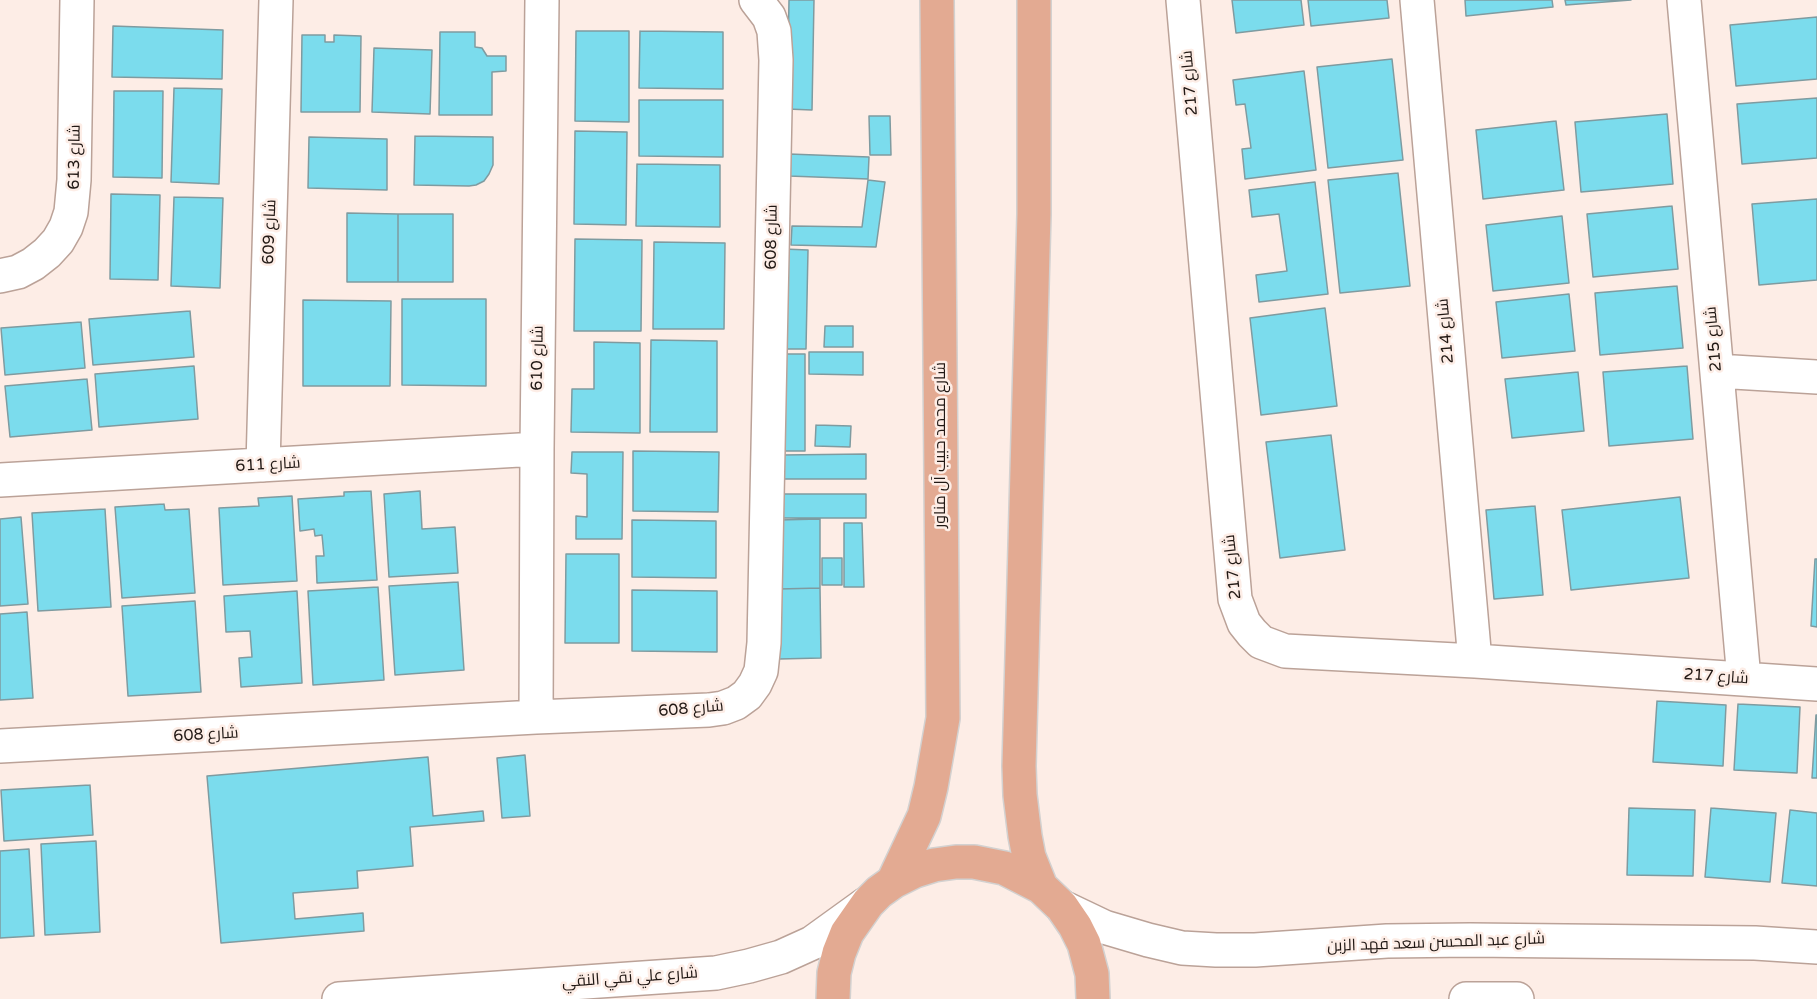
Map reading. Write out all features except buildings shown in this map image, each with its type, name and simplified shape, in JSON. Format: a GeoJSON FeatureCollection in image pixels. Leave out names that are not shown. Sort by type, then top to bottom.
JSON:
{"type":"FeatureCollection","features":[{"type":"Feature","properties":{"kind":"main road","name":"شارع محمد حبيب آل مناور"},"geometry":{"type":"LineString","coordinates":[[893,882],[924,816],[932,787],[943,718],[937,0]]}},
{"type":"Feature","properties":{"kind":"main road"},"geometry":{"type":"LineString","coordinates":[[1034,0],[1034,214],[1020,795],[1029,857],[1051,897],[1076,926],[1084,944],[1092,974],[1093,999]]}},
{"type":"Feature","properties":{"kind":"main road"},"geometry":{"type":"LineString","coordinates":[[833,999],[834,974],[839,952],[847,933],[868,903],[879,892],[915,871],[934,865],[974,862],[1004,868],[1051,897]]}},
{"type":"Feature","properties":{"kind":"street","name":"شارع 613"},"geometry":{"type":"LineString","coordinates":[[0,276],[18,272],[47,253],[58,241],[71,212],[75,180],[77,0]]}},
{"type":"Feature","properties":{"kind":"street","name":"شارع 609"},"geometry":{"type":"LineString","coordinates":[[264,465],[276,0]]}},
{"type":"Feature","properties":{"kind":"street","name":"شارع 610"},"geometry":{"type":"LineString","coordinates":[[536,717],[542,0]]}},
{"type":"Feature","properties":{"kind":"street","name":"شارع 217"},"geometry":{"type":"LineString","coordinates":[[1183,0],[1235,599],[1244,623],[1261,642],[1285,651],[1817,684]]}},
{"type":"Feature","properties":{"kind":"street","name":"شارع 214"},"geometry":{"type":"LineString","coordinates":[[1417,0],[1474,661]]}},
{"type":"Feature","properties":{"kind":"street","name":"شارع 215"},"geometry":{"type":"LineString","coordinates":[[1684,0],[1744,679]]}},
{"type":"Feature","properties":{"kind":"street","name":"شارع 608"},"geometry":{"type":"LineString","coordinates":[[0,746],[709,710],[736,703],[747,694],[761,671],[764,619],[776,60],[774,31],[758,1]]}},
{"type":"Feature","properties":{"kind":"street"},"geometry":{"type":"LineString","coordinates":[[1717,371],[1817,377]]}},
{"type":"Feature","properties":{"kind":"street","name":"شارع 611"},"geometry":{"type":"LineString","coordinates":[[0,480],[537,449]]}},
{"type":"Feature","properties":{"kind":"street","name":"شارع عبد المحسن سعد فهد الزبن"},"geometry":{"type":"LineString","coordinates":[[1051,897],[1104,927],[1182,948],[1255,950],[1387,942],[1470,940],[1755,943],[1817,947]]}},
{"type":"Feature","properties":{"kind":"street","name":"شارع علي نقي النقي"},"geometry":{"type":"LineString","coordinates":[[339,999],[716,973],[781,957],[812,944],[868,903]]}},
{"type":"Feature","properties":{"kind":"street"},"geometry":{"type":"LineString","coordinates":[[1467,999],[1517,999]]}}]}
